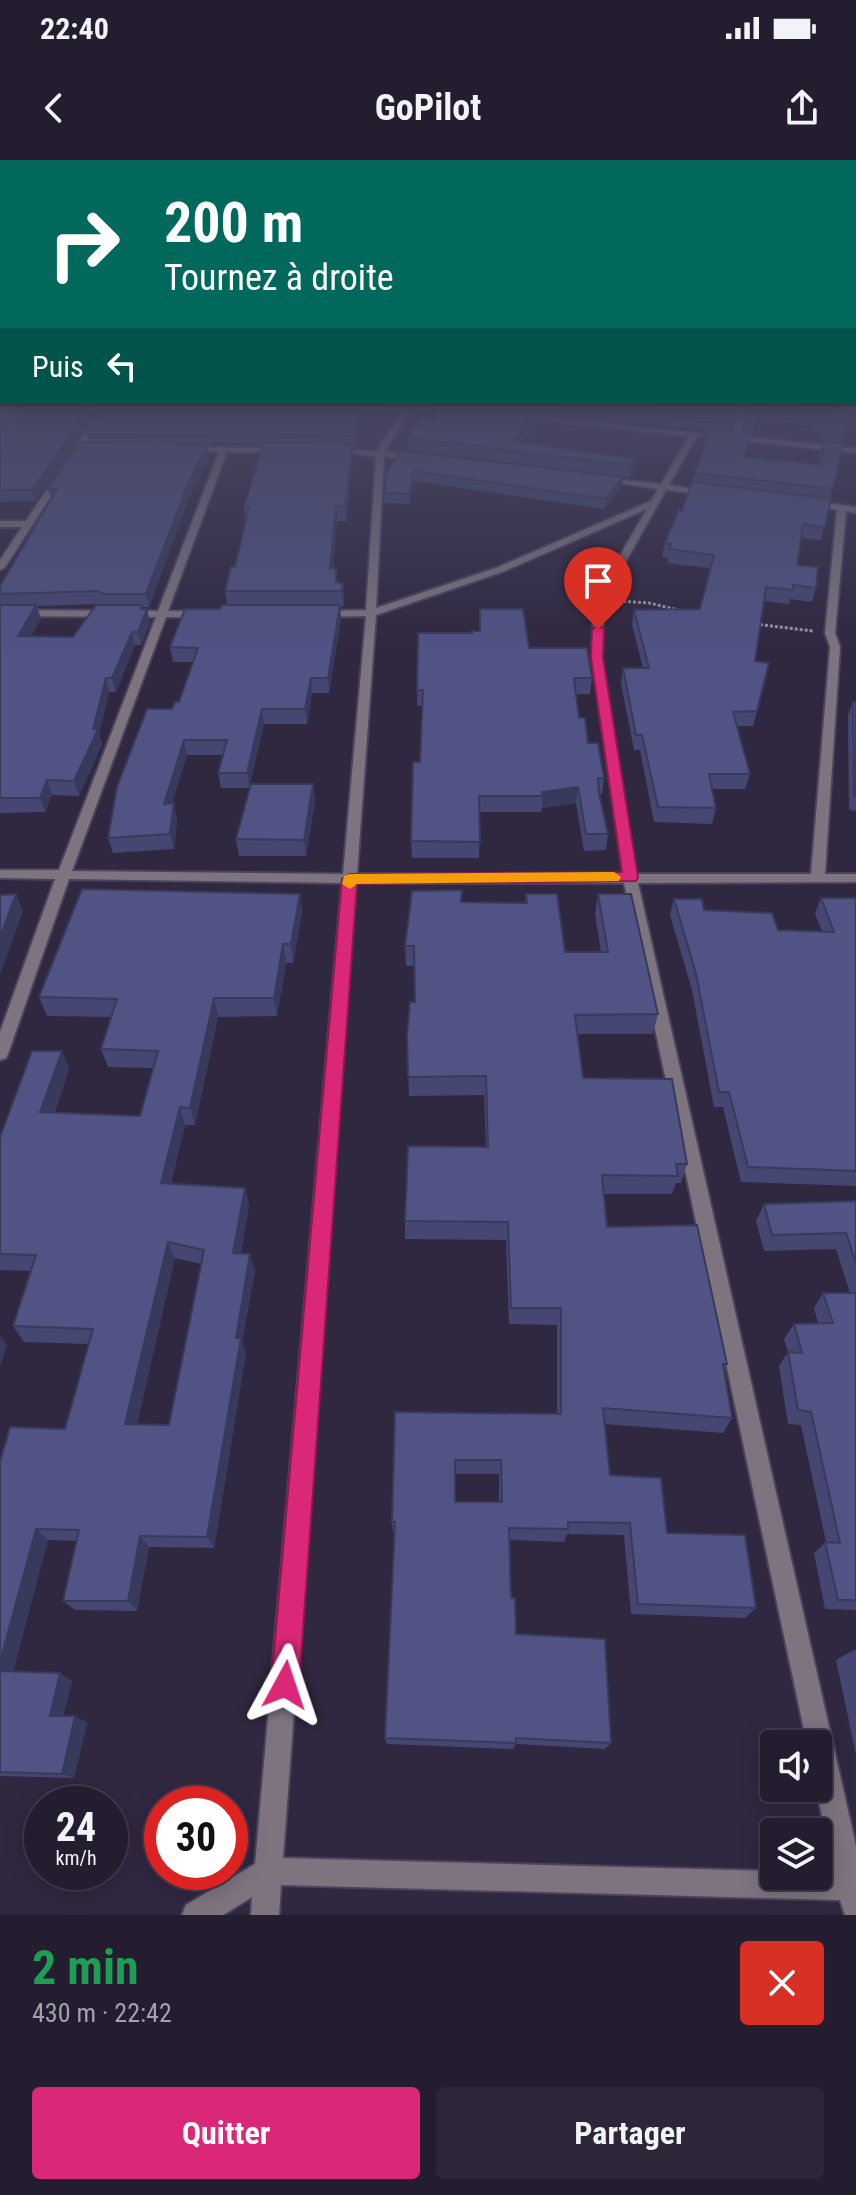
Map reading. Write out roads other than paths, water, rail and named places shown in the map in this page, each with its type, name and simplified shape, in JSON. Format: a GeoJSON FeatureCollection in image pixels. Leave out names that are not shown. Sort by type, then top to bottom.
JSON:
{"type":"FeatureCollection","features":[{"type":"Feature","properties":{"kind":"street"},"geometry":{"type":"LineString","coordinates":[[0,567],[50,489]]}},
{"type":"Feature","properties":{"kind":"street"},"geometry":{"type":"LineString","coordinates":[[0,1054],[209,489]]}},
{"type":"Feature","properties":{"kind":"street"},"geometry":{"type":"LineString","coordinates":[[265,1915],[350,879],[378,489]]}},
{"type":"Feature","properties":{"kind":"street"},"geometry":{"type":"LineString","coordinates":[[196,1915],[270,1871],[855,1894],[630,877],[597,658],[599,600],[664,489]]}},
{"type":"Feature","properties":{"kind":"street"},"geometry":{"type":"LineString","coordinates":[[681,489],[724,494]]}},
{"type":"Feature","properties":{"kind":"street"},"geometry":{"type":"LineString","coordinates":[[311,614],[371,613],[499,570],[656,502]]}},
{"type":"Feature","properties":{"kind":"street"},"geometry":{"type":"LineString","coordinates":[[798,503],[856,510]]}},
{"type":"Feature","properties":{"kind":"street"},"geometry":{"type":"LineString","coordinates":[[818,878],[835,647],[830,633],[842,508]]}},
{"type":"Feature","properties":{"kind":"street"},"geometry":{"type":"LineString","coordinates":[[0,524],[27,524]]}},
{"type":"Feature","properties":{"kind":"street"},"geometry":{"type":"LineString","coordinates":[[0,613],[221,614]]}},
{"type":"Feature","properties":{"kind":"street"},"geometry":{"type":"LineString","coordinates":[[0,874],[350,879],[856,878]]}}]}
